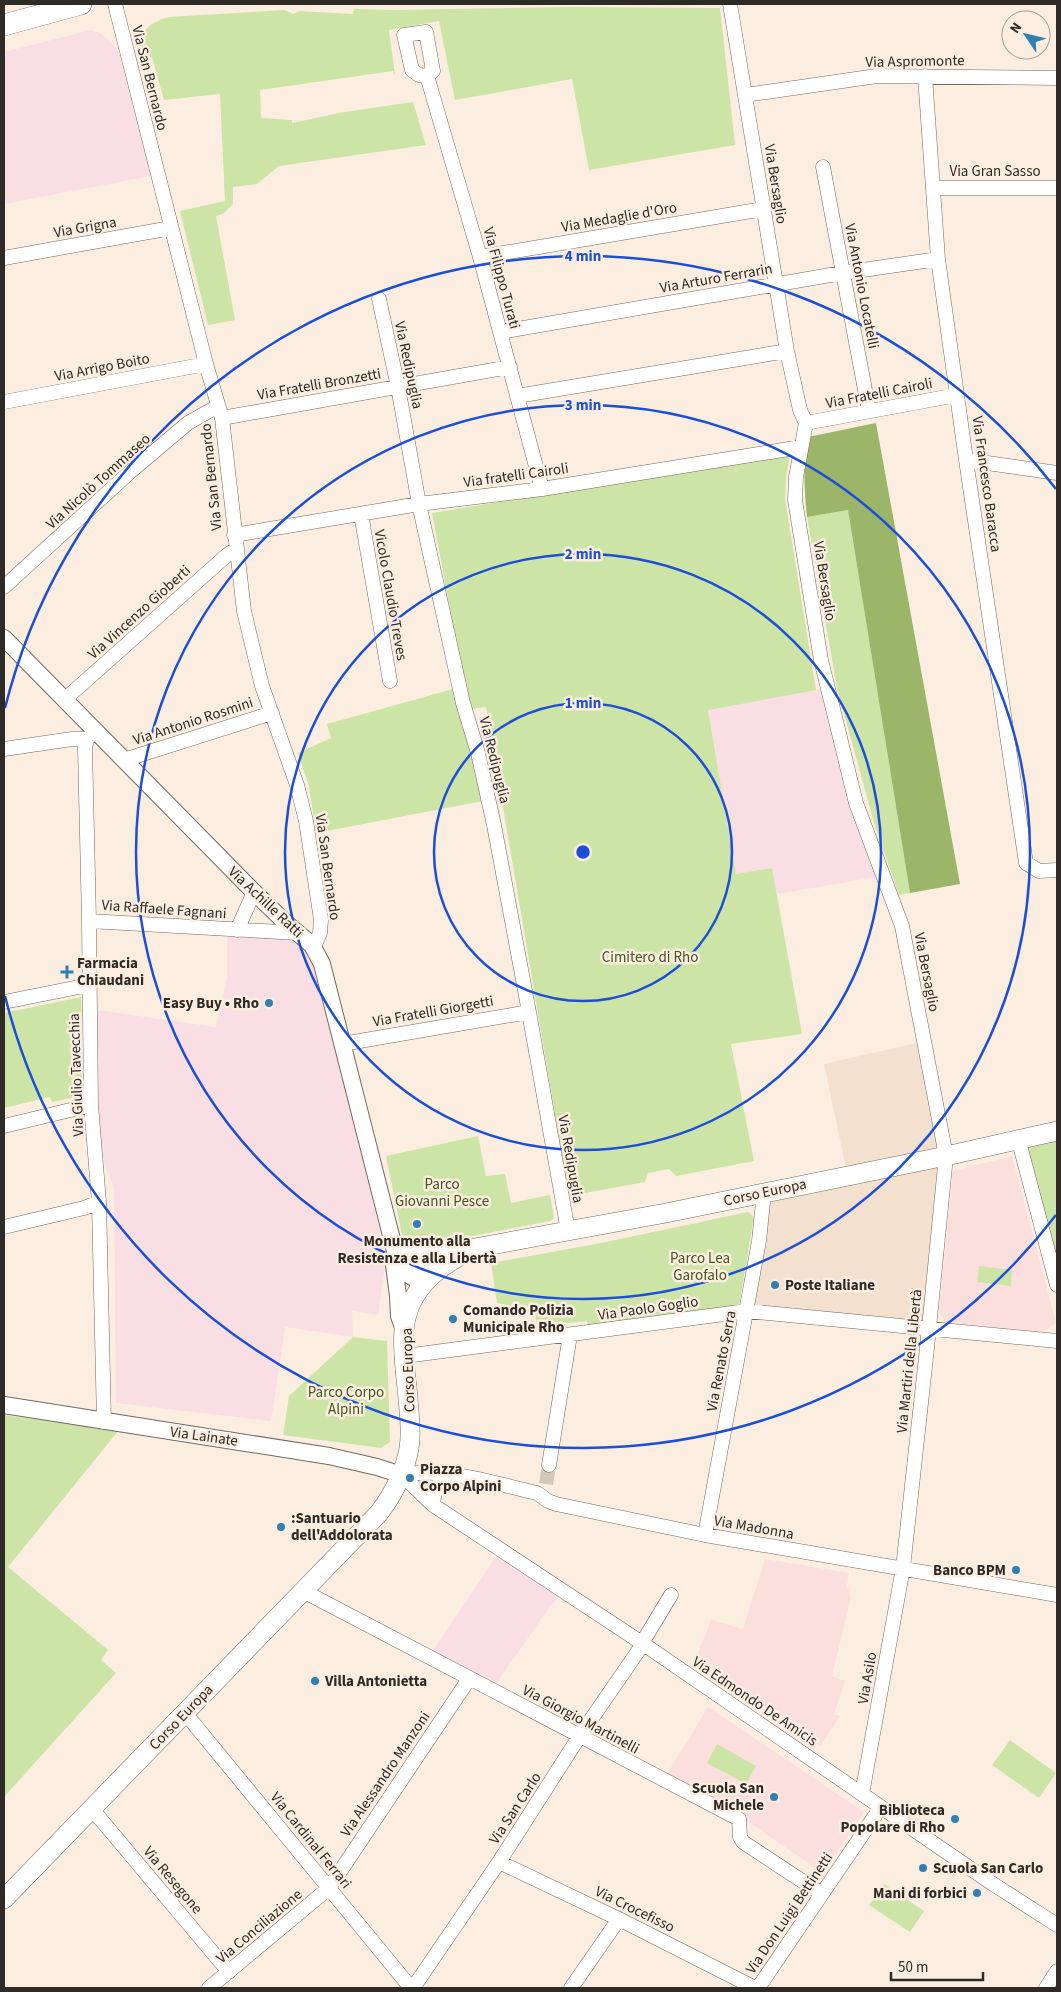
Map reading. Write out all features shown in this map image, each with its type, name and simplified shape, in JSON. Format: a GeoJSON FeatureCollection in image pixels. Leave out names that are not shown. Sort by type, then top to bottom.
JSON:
{"type":"FeatureCollection","features":[{"type":"Feature","properties":{"kind":"main road"},"geometry":{"type":"LineString","coordinates":[[4,25],[81,4]]}},
{"type":"Feature","properties":{"kind":"main road","name":"Corso Europa"},"geometry":{"type":"LineString","coordinates":[[4,1899],[379,1513],[402,1475],[409,1447],[410,1426],[404,1330],[407,1314],[426,1281],[450,1260],[475,1248],[666,1213],[946,1156],[1057,1130]]}},
{"type":"Feature","properties":{"kind":"street","name":"Via San Bernardo"},"geometry":{"type":"LineString","coordinates":[[114,4],[220,412],[244,611],[262,686],[297,785],[306,821],[321,920],[320,933],[314,947]]}},
{"type":"Feature","properties":{"kind":"street","name":"Via Bersaglio"},"geometry":{"type":"LineString","coordinates":[[730,4],[787,351],[800,410],[806,423],[796,476],[795,500],[821,660],[856,803],[902,926],[946,1156]]}},
{"type":"Feature","properties":{"kind":"street","name":"Via Filippo Turati"},"geometry":{"type":"LineString","coordinates":[[427,76],[480,257],[542,489]]}},
{"type":"Feature","properties":{"kind":"street","name":"Via Aspromonte"},"geometry":{"type":"LineString","coordinates":[[745,95],[877,76],[1057,78]]}},
{"type":"Feature","properties":{"kind":"street","name":"Via Francesco Baracca"},"geometry":{"type":"LineString","coordinates":[[925,76],[938,259],[1026,862],[1039,871],[1057,870]]}},
{"type":"Feature","properties":{"kind":"street","name":"Via Antonio Locatelli"},"geometry":{"type":"LineString","coordinates":[[823,167],[869,411]]}},
{"type":"Feature","properties":{"kind":"street","name":"Via Gran Sasso"},"geometry":{"type":"LineString","coordinates":[[933,188],[1057,188]]}},
{"type":"Feature","properties":{"kind":"street","name":"Via Medaglie d'Oro"},"geometry":{"type":"LineString","coordinates":[[480,257],[763,209]]}},
{"type":"Feature","properties":{"kind":"street","name":"Via Grigna"},"geometry":{"type":"LineString","coordinates":[[4,258],[171,228]]}},
{"type":"Feature","properties":{"kind":"street","name":"Via Arturo Ferrarin"},"geometry":{"type":"LineString","coordinates":[[500,332],[842,273],[938,259]]}},
{"type":"Feature","properties":{"kind":"street","name":"Via Redipuglia"},"geometry":{"type":"LineString","coordinates":[[379,300],[398,387],[419,504],[463,703],[476,745],[494,825],[568,1231]]}},
{"type":"Feature","properties":{"kind":"street"},"geometry":{"type":"LineString","coordinates":[[517,396],[787,351]]}},
{"type":"Feature","properties":{"kind":"street","name":"Via Arrigo Boito"},"geometry":{"type":"LineString","coordinates":[[4,402],[206,364]]}},
{"type":"Feature","properties":{"kind":"street","name":"Via Fratelli Bronzetti"},"geometry":{"type":"LineString","coordinates":[[220,412],[398,387],[510,367]]}},
{"type":"Feature","properties":{"kind":"street","name":"Via Fratelli Cairoli"},"geometry":{"type":"LineString","coordinates":[[806,423],[957,395]]}},
{"type":"Feature","properties":{"kind":"street","name":"Via Nicolò Tommaseo"},"geometry":{"type":"LineString","coordinates":[[4,587],[130,472],[188,423],[220,412]]}},
{"type":"Feature","properties":{"kind":"street","name":"Via fratelli Cairoli"},"geometry":{"type":"LineString","coordinates":[[234,535],[419,504],[542,489],[801,447]]}},
{"type":"Feature","properties":{"kind":"street"},"geometry":{"type":"LineString","coordinates":[[966,460],[1057,473]]}},
{"type":"Feature","properties":{"kind":"street","name":"Vicolo Claudio Treves"},"geometry":{"type":"LineString","coordinates":[[361,514],[390,681]]}},
{"type":"Feature","properties":{"kind":"street","name":"Via Vincenzo Gioberti"},"geometry":{"type":"LineString","coordinates":[[64,700],[236,549]]}},
{"type":"Feature","properties":{"kind":"street","name":"Via Achille Ratti"},"geometry":{"type":"LineString","coordinates":[[5,641],[64,700],[91,736],[124,760],[254,892],[314,947],[322,964],[393,1242],[398,1316],[404,1330]]}},
{"type":"Feature","properties":{"kind":"street","name":"Via Antonio Rosmini"},"geometry":{"type":"LineString","coordinates":[[124,760],[272,713]]}},
{"type":"Feature","properties":{"kind":"street"},"geometry":{"type":"LineString","coordinates":[[4,749],[91,736]]}},
{"type":"Feature","properties":{"kind":"street","name":"Via Giulio Tavecchia"},"geometry":{"type":"LineString","coordinates":[[91,736],[85,748],[90,921],[91,1105],[99,1202],[104,1422]]}},
{"type":"Feature","properties":{"kind":"street","name":"Via Raffaele Fagnani"},"geometry":{"type":"LineString","coordinates":[[237,930],[254,892]]}},
{"type":"Feature","properties":{"kind":"street","name":"Via Raffaele Fagnani"},"geometry":{"type":"LineString","coordinates":[[90,921],[298,933]]}},
{"type":"Feature","properties":{"kind":"street"},"geometry":{"type":"LineString","coordinates":[[4,1002],[89,985]]}},
{"type":"Feature","properties":{"kind":"street","name":"Via Fratelli Giorgetti"},"geometry":{"type":"LineString","coordinates":[[342,1044],[529,1012]]}},
{"type":"Feature","properties":{"kind":"street"},"geometry":{"type":"LineString","coordinates":[[4,1126],[91,1105]]}},
{"type":"Feature","properties":{"kind":"street"},"geometry":{"type":"LineString","coordinates":[[1018,1138],[1057,1285]]}},
{"type":"Feature","properties":{"kind":"street","name":"Via Martiri della Libertà"},"geometry":{"type":"LineString","coordinates":[[903,1568],[946,1156]]}},
{"type":"Feature","properties":{"kind":"street","name":"Via Renato Serra"},"geometry":{"type":"LineString","coordinates":[[705,1535],[747,1311],[759,1241],[764,1192]]}},
{"type":"Feature","properties":{"kind":"street"},"geometry":{"type":"LineString","coordinates":[[4,1227],[84,1208],[99,1202]]}},
{"type":"Feature","properties":{"kind":"street"},"geometry":{"type":"LineString","coordinates":[[393,1242],[415,1254],[475,1248]]}},
{"type":"Feature","properties":{"kind":"street"},"geometry":{"type":"LineString","coordinates":[[393,1242],[418,1264],[423,1271],[426,1281]]}},
{"type":"Feature","properties":{"kind":"street","name":"Via Paolo Goglio"},"geometry":{"type":"LineString","coordinates":[[405,1356],[747,1311],[1057,1341]]}},
{"type":"Feature","properties":{"kind":"street"},"geometry":{"type":"LineString","coordinates":[[549,1465],[570,1335]]}},
{"type":"Feature","properties":{"kind":"street","name":"Via Lainate"},"geometry":{"type":"LineString","coordinates":[[4,1405],[329,1456],[402,1475]]}},
{"type":"Feature","properties":{"kind":"street"},"geometry":{"type":"LineString","coordinates":[[402,1475],[434,1472],[451,1474]]}},
{"type":"Feature","properties":{"kind":"street"},"geometry":{"type":"LineString","coordinates":[[402,1475],[433,1504],[437,1487],[442,1480],[451,1474]]}},
{"type":"Feature","properties":{"kind":"street","name":"Via Madonna"},"geometry":{"type":"LineString","coordinates":[[451,1474],[537,1492],[544,1491],[556,1504],[705,1535],[1057,1595]]}},
{"type":"Feature","properties":{"kind":"street","name":"Via Edmondo De Amicis"},"geometry":{"type":"LineString","coordinates":[[433,1504],[642,1644],[993,1884],[1057,1924]]}},
{"type":"Feature","properties":{"kind":"street","name":"Via Asilo"},"geometry":{"type":"LineString","coordinates":[[862,1794],[903,1568]]}},
{"type":"Feature","properties":{"kind":"street","name":"Via Giorgio Martinelli"},"geometry":{"type":"LineString","coordinates":[[303,1591],[739,1819],[740,1837],[743,1842],[822,1894]]}},
{"type":"Feature","properties":{"kind":"street","name":"Via San Carlo"},"geometry":{"type":"LineString","coordinates":[[412,1988],[499,1862],[579,1737],[642,1644],[671,1595]]}},
{"type":"Feature","properties":{"kind":"street","name":"Via Alessandro Manzoni"},"geometry":{"type":"LineString","coordinates":[[329,1888],[469,1678]]}},
{"type":"Feature","properties":{"kind":"street","name":"Via Cardinal Ferrari"},"geometry":{"type":"LineString","coordinates":[[185,1713],[412,1988]]}},
{"type":"Feature","properties":{"kind":"street","name":"Via Don Luigi Bettinetti"},"geometry":{"type":"LineString","coordinates":[[756,1988],[881,1807]]}},
{"type":"Feature","properties":{"kind":"street","name":"Via Resegone"},"geometry":{"type":"LineString","coordinates":[[92,1809],[229,1972]]}},
{"type":"Feature","properties":{"kind":"street","name":"Via Crocefisso"},"geometry":{"type":"LineString","coordinates":[[499,1862],[620,1919],[756,1988]]}},
{"type":"Feature","properties":{"kind":"street","name":"Via Conciliazione"},"geometry":{"type":"LineString","coordinates":[[209,1988],[329,1888]]}},
{"type":"Feature","properties":{"kind":"street"},"geometry":{"type":"LineString","coordinates":[[571,1988],[620,1919]]}},
{"type":"Feature","properties":{"kind":"street"},"geometry":{"type":"LineString","coordinates":[[1046,1988],[1057,1971]]}},
{"type":"Feature","properties":{"kind":"shaded area"},"geometry":{"type":"Polygon","coordinates":[[[91,30],[100,33],[109,40],[116,47],[120,56],[151,176],[4,204],[4,52],[91,30]]]}},
{"type":"Feature","properties":{"kind":"shaded area"},"geometry":{"type":"Polygon","coordinates":[[[825,688],[876,877],[777,894],[772,868],[736,874],[708,709],[825,688]]]}},
{"type":"Feature","properties":{"kind":"shaded area"},"geometry":{"type":"Polygon","coordinates":[[[227,935],[295,939],[310,952],[389,1268],[384,1273],[378,1315],[352,1311],[353,1337],[285,1327],[271,1421],[116,1403],[114,1187],[100,1153],[97,1010],[216,1027],[227,978],[227,935]]]}},
{"type":"Feature","properties":{"kind":"shaded area"},"geometry":{"type":"Polygon","coordinates":[[[921,1042],[942,1154],[847,1173],[824,1064],[921,1042]]]}},
{"type":"Feature","properties":{"kind":"shaded area"},"geometry":{"type":"Polygon","coordinates":[[[1012,1156],[1056,1323],[1043,1332],[946,1322],[939,1313],[953,1171],[1012,1156]]]}},
{"type":"Feature","properties":{"kind":"shaded area"},"geometry":{"type":"Polygon","coordinates":[[[943,1159],[928,1326],[749,1308],[767,1194],[943,1159]]]}},
{"type":"Feature","properties":{"kind":"shaded area"},"geometry":{"type":"Polygon","coordinates":[[[498,1554],[560,1596],[553,1602],[496,1684],[432,1652],[498,1554]]]}},
{"type":"Feature","properties":{"kind":"shaded area"},"geometry":{"type":"Polygon","coordinates":[[[765,1559],[849,1573],[847,1586],[851,1597],[832,1676],[845,1681],[834,1714],[840,1716],[820,1746],[695,1661],[711,1620],[743,1629],[765,1559]]]}},
{"type":"Feature","properties":{"kind":"shaded area","name":"Scuola San Michele"},"geometry":{"type":"Polygon","coordinates":[[[708,1707],[864,1812],[823,1873],[747,1821],[667,1774],[708,1707]]]}},
{"type":"Feature","properties":{"kind":"green space"},"geometry":{"type":"Polygon","coordinates":[[[720,8],[735,145],[589,170],[572,79],[455,100],[439,21],[389,30],[395,75],[393,71],[260,90],[261,118],[292,120],[292,123],[344,112],[413,102],[426,145],[279,166],[257,184],[233,187],[233,204],[223,214],[216,216],[235,320],[208,325],[180,211],[225,201],[220,94],[164,100],[152,57],[141,58],[140,42],[149,26],[169,17],[285,10],[293,14],[299,11],[353,14],[354,9],[720,8]]]}},
{"type":"Feature","properties":{"kind":"green space"},"geometry":{"type":"Polygon","coordinates":[[[876,423],[960,884],[910,893],[848,510],[807,517],[805,496],[808,437],[876,423]]]}},
{"type":"Feature","properties":{"kind":"green space","name":"Cimitero di Rho"},"geometry":{"type":"Polygon","coordinates":[[[790,455],[785,499],[816,690],[708,710],[736,874],[772,868],[802,1034],[731,1044],[754,1161],[676,1176],[669,1169],[648,1173],[645,1182],[569,1196],[486,707],[472,709],[460,663],[432,513],[790,455]]]}},
{"type":"Feature","properties":{"kind":"green space"},"geometry":{"type":"Polygon","coordinates":[[[848,510],[910,893],[899,895],[875,826],[837,688],[807,517],[848,510]]]}},
{"type":"Feature","properties":{"kind":"green space"},"geometry":{"type":"Polygon","coordinates":[[[453,689],[466,730],[483,801],[316,833],[309,786],[298,753],[331,738],[327,724],[453,689]]]}},
{"type":"Feature","properties":{"kind":"green space"},"geometry":{"type":"Polygon","coordinates":[[[81,997],[82,1089],[78,1096],[52,1102],[50,1097],[4,1108],[4,1013],[81,997]]]}},
{"type":"Feature","properties":{"kind":"green space","name":"Parco Giovanni Pesce"},"geometry":{"type":"Polygon","coordinates":[[[478,1136],[486,1176],[505,1174],[511,1203],[550,1195],[554,1218],[550,1221],[421,1246],[416,1245],[402,1235],[386,1156],[478,1136]]]}},
{"type":"Feature","properties":{"kind":"green space"},"geometry":{"type":"Polygon","coordinates":[[[1057,1141],[1057,1262],[1026,1146],[1057,1141]]]}},
{"type":"Feature","properties":{"kind":"green space","name":"Parco Lea Garofalo"},"geometry":{"type":"Polygon","coordinates":[[[748,1212],[754,1217],[739,1305],[589,1328],[587,1321],[537,1326],[534,1306],[520,1308],[497,1303],[491,1263],[601,1243],[748,1212]]]}},
{"type":"Feature","properties":{"kind":"green space"},"geometry":{"type":"Polygon","coordinates":[[[979,1266],[1012,1270],[1011,1286],[977,1282],[979,1266]]]}},
{"type":"Feature","properties":{"kind":"green space","name":"Parco Corpo Alpini"},"geometry":{"type":"Polygon","coordinates":[[[353,1337],[387,1341],[390,1442],[381,1448],[283,1435],[289,1396],[353,1337]]]}},
{"type":"Feature","properties":{"kind":"green space"},"geometry":{"type":"Polygon","coordinates":[[[4,1415],[119,1430],[8,1567],[108,1650],[101,1660],[116,1673],[4,1797],[4,1415]]]}},
{"type":"Feature","properties":{"kind":"green space"},"geometry":{"type":"Polygon","coordinates":[[[1010,1740],[1056,1773],[1039,1798],[992,1765],[1010,1740]]]}},
{"type":"Feature","properties":{"kind":"green space"},"geometry":{"type":"Polygon","coordinates":[[[717,1744],[756,1766],[746,1784],[707,1763],[717,1744]]]}},
{"type":"Feature","properties":{"kind":"green space"},"geometry":{"type":"Polygon","coordinates":[[[884,1884],[924,1911],[910,1932],[869,1905],[884,1884]]]}},
{"type":"Feature","properties":{"kind":"tunnel"},"geometry":{"type":"LineString","coordinates":[[546,1484],[549,1465]]}},
{"type":"Feature","properties":{"kind":"place","name":"Farmacia Chiaudani"},"geometry":{"type":"Point","coordinates":[67,972]}},
{"type":"Feature","properties":{"kind":"place","name":"Easy Buy • Rho"},"geometry":{"type":"Point","coordinates":[269,1003]}},
{"type":"Feature","properties":{"kind":"place","name":"Monumento alla Resistenza e alla Libertà"},"geometry":{"type":"Point","coordinates":[417,1224]}},
{"type":"Feature","properties":{"kind":"place","name":"Poste Italiane"},"geometry":{"type":"Point","coordinates":[775,1285]}},
{"type":"Feature","properties":{"kind":"place","name":"Comando Polizia Municipale Rho"},"geometry":{"type":"Point","coordinates":[453,1319]}},
{"type":"Feature","properties":{"kind":"place","name":"Piazza Corpo Alpini"},"geometry":{"type":"Point","coordinates":[410,1478]}},
{"type":"Feature","properties":{"kind":"place","name":":Santuario dell'Addolorata"},"geometry":{"type":"Point","coordinates":[281,1527]}},
{"type":"Feature","properties":{"kind":"place","name":"Banco BPM"},"geometry":{"type":"Point","coordinates":[1016,1570]}},
{"type":"Feature","properties":{"kind":"place","name":"Villa Antonietta"},"geometry":{"type":"Point","coordinates":[315,1681]}},
{"type":"Feature","properties":{"kind":"place","name":"Scuola San Michele"},"geometry":{"type":"Point","coordinates":[774,1797]}},
{"type":"Feature","properties":{"kind":"place","name":"Biblioteca Popolare di Rho"},"geometry":{"type":"Point","coordinates":[955,1819]}},
{"type":"Feature","properties":{"kind":"place","name":"Scuola San Carlo"},"geometry":{"type":"Point","coordinates":[923,1868]}},
{"type":"Feature","properties":{"kind":"place","name":"Mani di forbici"},"geometry":{"type":"Point","coordinates":[977,1893]}}]}
